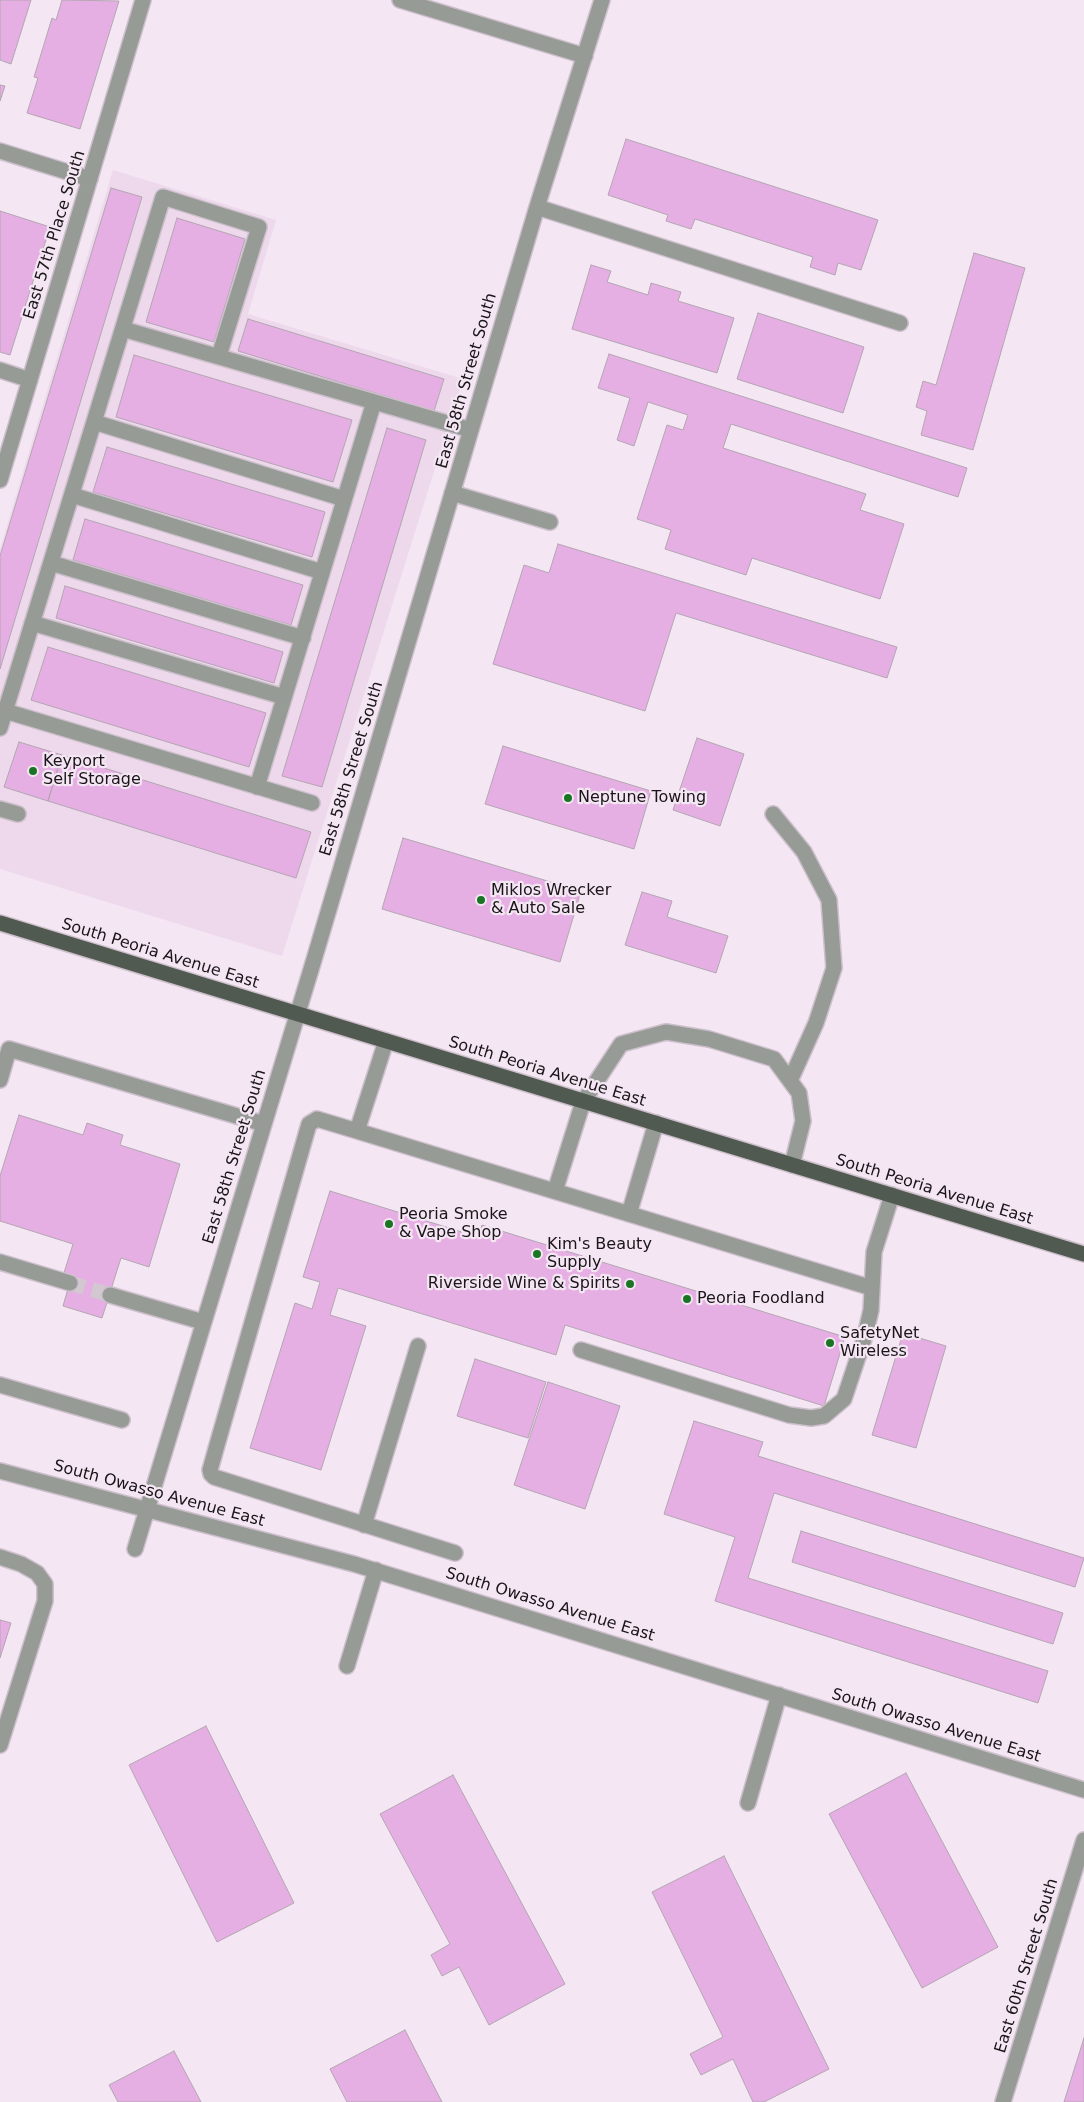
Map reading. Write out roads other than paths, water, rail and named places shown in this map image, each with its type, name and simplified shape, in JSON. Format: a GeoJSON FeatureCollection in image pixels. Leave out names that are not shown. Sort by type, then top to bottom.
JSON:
{"type":"FeatureCollection","features":[{"type":"Feature","properties":{"kind":"main road","name":"South Peoria Avenue East"},"geometry":{"type":"LineString","coordinates":[[0,923],[1084,1254]]}},
{"type":"Feature","properties":{"kind":"street","name":"East 57th Place South"},"geometry":{"type":"LineString","coordinates":[[0,480],[143,0]]}},
{"type":"Feature","properties":{"kind":"street"},"geometry":{"type":"LineString","coordinates":[[400,0],[585,56]]}},
{"type":"Feature","properties":{"kind":"street","name":"East 58th Street South"},"geometry":{"type":"LineString","coordinates":[[135,1549],[297,1014],[537,207],[602,0]]}},
{"type":"Feature","properties":{"kind":"street"},"geometry":{"type":"LineString","coordinates":[[0,151],[90,179]]}},
{"type":"Feature","properties":{"kind":"street"},"geometry":{"type":"LineString","coordinates":[[0,728],[164,198],[259,227],[218,356]]}},
{"type":"Feature","properties":{"kind":"street"},"geometry":{"type":"LineString","coordinates":[[537,207],[900,323]]}},
{"type":"Feature","properties":{"kind":"street"},"geometry":{"type":"LineString","coordinates":[[123,329],[471,430]]}},
{"type":"Feature","properties":{"kind":"street"},"geometry":{"type":"LineString","coordinates":[[0,370],[30,380]]}},
{"type":"Feature","properties":{"kind":"street"},"geometry":{"type":"LineString","coordinates":[[257,787],[374,402]]}},
{"type":"Feature","properties":{"kind":"street"},"geometry":{"type":"LineString","coordinates":[[94,422],[344,499]]}},
{"type":"Feature","properties":{"kind":"street"},"geometry":{"type":"LineString","coordinates":[[452,493],[550,522]]}},
{"type":"Feature","properties":{"kind":"street"},"geometry":{"type":"LineString","coordinates":[[72,495],[322,572]]}},
{"type":"Feature","properties":{"kind":"street"},"geometry":{"type":"LineString","coordinates":[[50,563],[302,638]]}},
{"type":"Feature","properties":{"kind":"street"},"geometry":{"type":"LineString","coordinates":[[32,623],[284,697]]}},
{"type":"Feature","properties":{"kind":"street"},"geometry":{"type":"LineString","coordinates":[[5,711],[312,803]]}},
{"type":"Feature","properties":{"kind":"street"},"geometry":{"type":"LineString","coordinates":[[0,809],[18,814]]}},
{"type":"Feature","properties":{"kind":"street"},"geometry":{"type":"LineString","coordinates":[[773,814],[804,852],[829,900],[834,968],[816,1023],[790,1081]]}},
{"type":"Feature","properties":{"kind":"street"},"geometry":{"type":"LineString","coordinates":[[555,1191],[583,1102],[621,1044],[666,1032],[708,1038],[774,1059],[800,1093],[802,1121],[792,1165]]}},
{"type":"Feature","properties":{"kind":"street"},"geometry":{"type":"LineString","coordinates":[[357,1131],[386,1041]]}},
{"type":"Feature","properties":{"kind":"street"},"geometry":{"type":"LineString","coordinates":[[0,1080],[9,1049],[264,1124]]}},
{"type":"Feature","properties":{"kind":"street"},"geometry":{"type":"LineString","coordinates":[[455,1553],[364,1526],[214,1477],[210,1470],[309,1124],[317,1119],[872,1288]]}},
{"type":"Feature","properties":{"kind":"street"},"geometry":{"type":"LineString","coordinates":[[629,1214],[656,1123]]}},
{"type":"Feature","properties":{"kind":"street"},"geometry":{"type":"LineString","coordinates":[[581,1350],[789,1416],[811,1418],[824,1416],[844,1399],[865,1336],[871,1310],[874,1252],[892,1196]]}},
{"type":"Feature","properties":{"kind":"street"},"geometry":{"type":"LineString","coordinates":[[0,1262],[70,1283]]}},
{"type":"Feature","properties":{"kind":"street"},"geometry":{"type":"LineString","coordinates":[[110,1295],[203,1322]]}},
{"type":"Feature","properties":{"kind":"street"},"geometry":{"type":"LineString","coordinates":[[364,1526],[418,1346]]}},
{"type":"Feature","properties":{"kind":"street"},"geometry":{"type":"LineString","coordinates":[[0,1385],[122,1420]]}},
{"type":"Feature","properties":{"kind":"street","name":"South Owasso Avenue East"},"geometry":{"type":"LineString","coordinates":[[0,1471],[147,1508],[376,1570],[1084,1790]]}},
{"type":"Feature","properties":{"kind":"street"},"geometry":{"type":"LineString","coordinates":[[0,1557],[21,1564],[37,1573],[45,1584],[45,1601],[0,1745]]}},
{"type":"Feature","properties":{"kind":"street"},"geometry":{"type":"LineString","coordinates":[[347,1666],[376,1570]]}},
{"type":"Feature","properties":{"kind":"street"},"geometry":{"type":"LineString","coordinates":[[748,1802],[779,1696]]}},
{"type":"Feature","properties":{"kind":"street","name":"East 60th Street South"},"geometry":{"type":"LineString","coordinates":[[1003,2102],[1084,1840]]}},
{"type":"Feature","properties":{"kind":"tunnel"},"geometry":{"type":"LineString","coordinates":[[70,1283],[110,1295]]}},
{"type":"Feature","properties":{"kind":"place","name":"Keyport Self Storage"},"geometry":{"type":"Point","coordinates":[33,771]}},
{"type":"Feature","properties":{"kind":"place","name":"Neptune Towing"},"geometry":{"type":"Point","coordinates":[568,798]}},
{"type":"Feature","properties":{"kind":"place","name":"Miklos Wrecker & Auto Sale"},"geometry":{"type":"Point","coordinates":[481,900]}},
{"type":"Feature","properties":{"kind":"place","name":"Peoria Smoke & Vape Shop"},"geometry":{"type":"Point","coordinates":[389,1224]}},
{"type":"Feature","properties":{"kind":"place","name":"Kim's Beauty Supply"},"geometry":{"type":"Point","coordinates":[537,1254]}},
{"type":"Feature","properties":{"kind":"place","name":"Riverside Wine & Spirits"},"geometry":{"type":"Point","coordinates":[630,1284]}},
{"type":"Feature","properties":{"kind":"place","name":"Peoria Foodland"},"geometry":{"type":"Point","coordinates":[687,1299]}},
{"type":"Feature","properties":{"kind":"place","name":"SafetyNet Wireless"},"geometry":{"type":"Point","coordinates":[830,1343]}}]}
